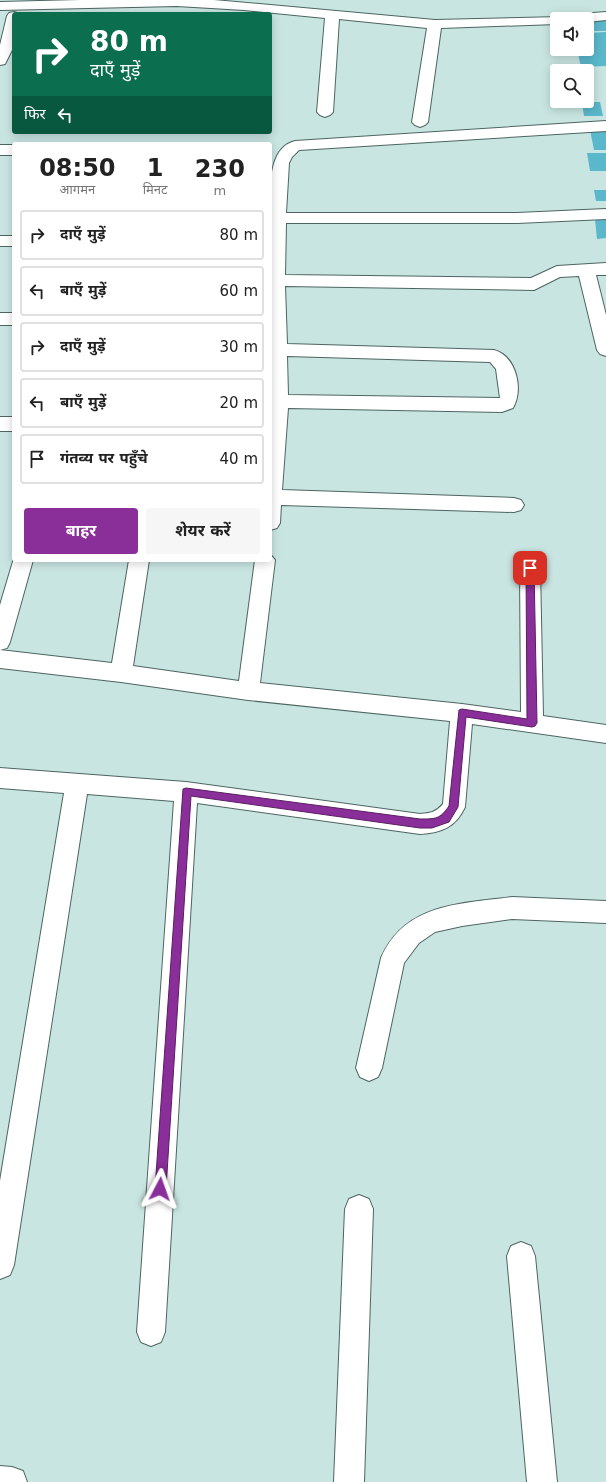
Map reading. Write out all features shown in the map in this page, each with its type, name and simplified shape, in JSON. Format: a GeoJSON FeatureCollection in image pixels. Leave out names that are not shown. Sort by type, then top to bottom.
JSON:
{"type":"FeatureCollection","features":[{"type":"Feature","properties":{"kind":"street"},"geometry":{"type":"LineString","coordinates":[[0,6],[15,12],[101,2],[177,2],[244,6],[435,24],[550,20]]}},
{"type":"Feature","properties":{"kind":"street"},"geometry":{"type":"LineString","coordinates":[[325,112],[332,15]]}},
{"type":"Feature","properties":{"kind":"street"},"geometry":{"type":"LineString","coordinates":[[594,17],[606,16]]}},
{"type":"Feature","properties":{"kind":"street"},"geometry":{"type":"LineString","coordinates":[[420,122],[435,24]]}},
{"type":"Feature","properties":{"kind":"street"},"geometry":{"type":"LineString","coordinates":[[0,61],[8,43],[12,25]]}},
{"type":"Feature","properties":{"kind":"street"},"geometry":{"type":"LineString","coordinates":[[272,510],[274,497],[278,350],[274,328],[277,280],[273,248],[276,218],[275,163],[295,146],[606,126]]}},
{"type":"Feature","properties":{"kind":"street"},"geometry":{"type":"LineString","coordinates":[[0,150],[12,150]]}},
{"type":"Feature","properties":{"kind":"street"},"geometry":{"type":"LineString","coordinates":[[276,218],[517,218],[606,214]]}},
{"type":"Feature","properties":{"kind":"street"},"geometry":{"type":"LineString","coordinates":[[0,241],[12,241]]}},
{"type":"Feature","properties":{"kind":"street"},"geometry":{"type":"LineString","coordinates":[[277,280],[534,284],[557,272],[606,269]]}},
{"type":"Feature","properties":{"kind":"street"},"geometry":{"type":"LineString","coordinates":[[586,270],[606,350]]}},
{"type":"Feature","properties":{"kind":"street"},"geometry":{"type":"LineString","coordinates":[[0,319],[12,319]]}},
{"type":"Feature","properties":{"kind":"street"},"geometry":{"type":"LineString","coordinates":[[276,411],[502,405],[507,403],[509,400],[506,366],[501,359],[494,356],[278,350]]}},
{"type":"Feature","properties":{"kind":"street"},"geometry":{"type":"LineString","coordinates":[[0,424],[12,424]]}},
{"type":"Feature","properties":{"kind":"street"},"geometry":{"type":"LineString","coordinates":[[274,497],[514,505]]}},
{"type":"Feature","properties":{"kind":"street"},"geometry":{"type":"LineString","coordinates":[[0,642],[22,562]]}},
{"type":"Feature","properties":{"kind":"street"},"geometry":{"type":"LineString","coordinates":[[121,673],[139,562]]}},
{"type":"Feature","properties":{"kind":"street"},"geometry":{"type":"LineString","coordinates":[[248,691],[265,562]]}},
{"type":"Feature","properties":{"kind":"street"},"geometry":{"type":"LineString","coordinates":[[530,568],[532,723]]}},
{"type":"Feature","properties":{"kind":"street"},"geometry":{"type":"LineString","coordinates":[[0,659],[121,673],[248,691],[462,713],[606,734]]}},
{"type":"Feature","properties":{"kind":"street"},"geometry":{"type":"LineString","coordinates":[[0,778],[186,792],[412,823],[432,823],[446,819],[454,807],[462,713]]}},
{"type":"Feature","properties":{"kind":"street"},"geometry":{"type":"LineString","coordinates":[[0,1265],[77,784]]}},
{"type":"Feature","properties":{"kind":"street"},"geometry":{"type":"LineString","coordinates":[[151,1332],[186,792]]}},
{"type":"Feature","properties":{"kind":"street"},"geometry":{"type":"LineString","coordinates":[[369,1068],[393,958],[410,935],[430,922],[462,915],[512,908],[606,912]]}},
{"type":"Feature","properties":{"kind":"street"},"geometry":{"type":"LineString","coordinates":[[350,1482],[359,1209]]}},
{"type":"Feature","properties":{"kind":"street"},"geometry":{"type":"LineString","coordinates":[[520,1256],[542,1482]]}},
{"type":"Feature","properties":{"kind":"street"},"geometry":{"type":"LineString","coordinates":[[0,1481],[12,1482]]}},
{"type":"Feature","properties":{"kind":"building"},"geometry":{"type":"Polygon","coordinates":[[[594,20],[606,20],[606,31],[594,31],[594,20]]]}},
{"type":"Feature","properties":{"kind":"building"},"geometry":{"type":"Polygon","coordinates":[[[606,32],[606,66],[594,66],[594,64],[580,64],[579,56],[594,56],[594,33],[606,32]]]}},
{"type":"Feature","properties":{"kind":"building"},"geometry":{"type":"Polygon","coordinates":[[[594,102],[600,102],[603,116],[584,116],[583,108],[594,108],[594,102]]]}},
{"type":"Feature","properties":{"kind":"building"},"geometry":{"type":"Polygon","coordinates":[[[590,130],[606,130],[606,150],[594,150],[590,130]]]}},
{"type":"Feature","properties":{"kind":"building"},"geometry":{"type":"Polygon","coordinates":[[[587,153],[606,153],[606,171],[590,171],[587,153]]]}},
{"type":"Feature","properties":{"kind":"building"},"geometry":{"type":"Polygon","coordinates":[[[594,190],[606,190],[606,201],[596,201],[594,190]]]}},
{"type":"Feature","properties":{"kind":"building"},"geometry":{"type":"Polygon","coordinates":[[[595,219],[606,219],[606,238],[597,239],[595,219]]]}},
{"type":"Feature","properties":{"kind":"route"},"geometry":{"type":"LineString","coordinates":[[160,1189],[186,792],[420,824],[432,823],[446,819],[454,807],[462,713],[532,723],[530,568]]}}]}
